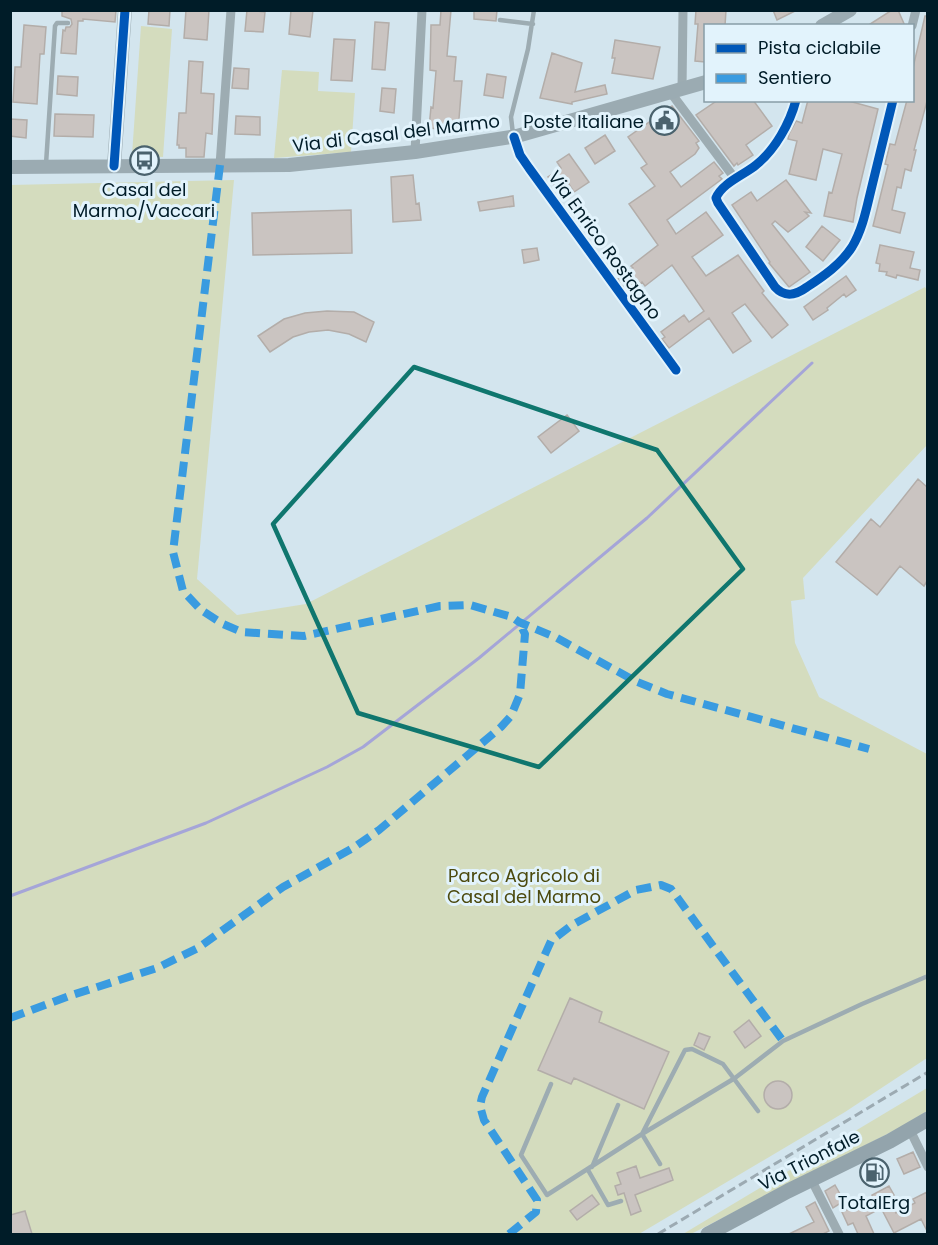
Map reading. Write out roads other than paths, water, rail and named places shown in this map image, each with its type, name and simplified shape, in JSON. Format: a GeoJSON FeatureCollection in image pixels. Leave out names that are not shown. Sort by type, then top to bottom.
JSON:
{"type":"FeatureCollection","features":[{"type":"Feature","properties":{"kind":"main road"},"geometry":{"type":"LineString","coordinates":[[114,166],[124,10]]}},
{"type":"Feature","properties":{"kind":"main road"},"geometry":{"type":"LineString","coordinates":[[825,24],[846,12]]}},
{"type":"Feature","properties":{"kind":"main road","name":"Via di Casal del Marmo"},"geometry":{"type":"LineString","coordinates":[[10,167],[299,164],[414,152],[514,137],[704,82]]}},
{"type":"Feature","properties":{"kind":"main road","name":"Via Trionfale"},"geometry":{"type":"LineString","coordinates":[[708,1234],[910,1130],[927,1119]]}},
{"type":"Feature","properties":{"kind":"street"},"geometry":{"type":"LineString","coordinates":[[220,165],[231,10]]}},
{"type":"Feature","properties":{"kind":"street"},"geometry":{"type":"LineString","coordinates":[[414,152],[422,10]]}},
{"type":"Feature","properties":{"kind":"street"},"geometry":{"type":"LineString","coordinates":[[683,10],[676,91],[736,180]]}},
{"type":"Feature","properties":{"kind":"street"},"geometry":{"type":"LineString","coordinates":[[795,102],[782,134],[763,159],[720,191],[716,198],[775,287],[787,295],[798,292],[839,262],[856,240],[864,217],[893,102]]}},
{"type":"Feature","properties":{"kind":"street","name":"Via Enrico Rostagno"},"geometry":{"type":"LineString","coordinates":[[514,137],[520,155],[529,168],[676,370]]}},
{"type":"Feature","properties":{"kind":"street"},"geometry":{"type":"LineString","coordinates":[[910,1130],[927,1167]]}},
{"type":"Feature","properties":{"kind":"street"},"geometry":{"type":"LineString","coordinates":[[811,1179],[839,1234]]}},
{"type":"Feature","properties":{"kind":"lane"},"geometry":{"type":"LineString","coordinates":[[514,137],[511,117],[533,24],[534,10]]}},
{"type":"Feature","properties":{"kind":"lane"},"geometry":{"type":"LineString","coordinates":[[500,20],[533,24]]}},
{"type":"Feature","properties":{"kind":"lane"},"geometry":{"type":"LineString","coordinates":[[46,167],[54,26],[57,23],[68,23]]}},
{"type":"Feature","properties":{"kind":"lane"},"geometry":{"type":"LineString","coordinates":[[551,1084],[520,1155],[547,1195],[735,1078],[783,1041],[927,976]]}},
{"type":"Feature","properties":{"kind":"lane"},"geometry":{"type":"LineString","coordinates":[[642,1134],[685,1050],[692,1048],[723,1064],[758,1111]]}},
{"type":"Feature","properties":{"kind":"lane"},"geometry":{"type":"LineString","coordinates":[[590,1168],[618,1106]]}},
{"type":"Feature","properties":{"kind":"lane"},"geometry":{"type":"LineString","coordinates":[[642,1134],[660,1164]]}},
{"type":"Feature","properties":{"kind":"lane"},"geometry":{"type":"LineString","coordinates":[[590,1168],[608,1205],[621,1201]]}},
{"type":"Feature","properties":{"kind":"waterway"},"geometry":{"type":"LineString","coordinates":[[10,896],[206,823],[327,767],[363,747],[479,658],[647,518],[812,363]]}},
{"type":"Feature","properties":{"kind":"railway"},"geometry":{"type":"LineString","coordinates":[[658,1234],[928,1072]]}},
{"type":"Feature","properties":{"kind":"place","name":"Poste Italiane"},"geometry":{"type":"Point","coordinates":[665,121]}},
{"type":"Feature","properties":{"kind":"place","name":"Casal del Marmo/Vaccari"},"geometry":{"type":"Point","coordinates":[144,160]}},
{"type":"Feature","properties":{"kind":"place","name":"TotalErg"},"geometry":{"type":"Point","coordinates":[874,1173]}},
{"type":"Feature","properties":{"kind":"park label","name":"Parco Agricolo di Casal del Marmo"},"geometry":{"type":"Point","coordinates":[524,885]}}]}
